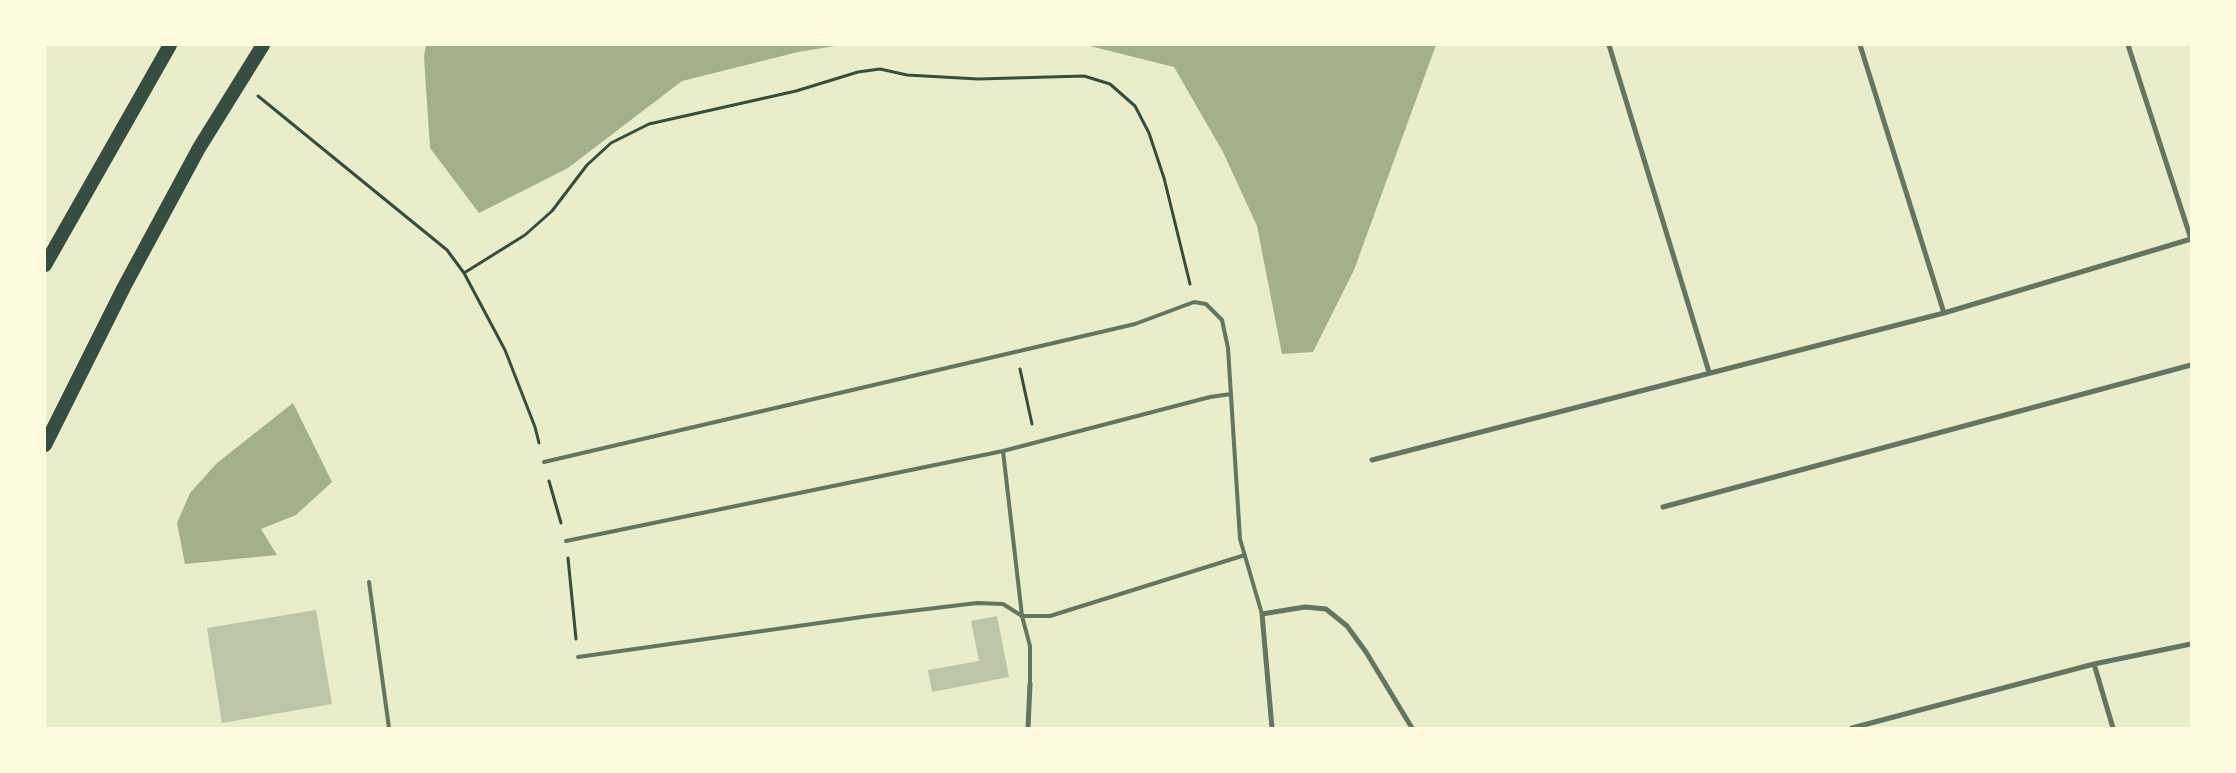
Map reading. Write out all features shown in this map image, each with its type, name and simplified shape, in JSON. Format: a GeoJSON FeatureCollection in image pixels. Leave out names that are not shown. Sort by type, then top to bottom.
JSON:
{"type":"FeatureCollection","features":[{"type":"Feature","properties":{"kind":"highway"},"geometry":{"type":"LineString","coordinates":[[45,265],[170,45]]}},
{"type":"Feature","properties":{"kind":"highway"},"geometry":{"type":"LineString","coordinates":[[45,445],[152,235],[199,148],[263,45]]}},
{"type":"Feature","properties":{"kind":"street"},"geometry":{"type":"LineString","coordinates":[[1609,45],[1709,372]]}},
{"type":"Feature","properties":{"kind":"street"},"geometry":{"type":"LineString","coordinates":[[1860,45],[1944,313]]}},
{"type":"Feature","properties":{"kind":"street"},"geometry":{"type":"LineString","coordinates":[[1372,460],[1944,313],[2191,239],[2128,45]]}},
{"type":"Feature","properties":{"kind":"street"},"geometry":{"type":"LineString","coordinates":[[1663,507],[2191,365]]}},
{"type":"Feature","properties":{"kind":"street"},"geometry":{"type":"LineString","coordinates":[[1272,728],[1262,614],[1305,607],[1326,609],[1347,626],[1366,652],[1412,728]]}},
{"type":"Feature","properties":{"kind":"street"},"geometry":{"type":"LineString","coordinates":[[1852,728],[2094,664],[2191,644]]}},
{"type":"Feature","properties":{"kind":"street"},"geometry":{"type":"LineString","coordinates":[[2094,664],[2112,728]]}},
{"type":"Feature","properties":{"kind":"street"},"geometry":{"type":"LineString","coordinates":[[1028,728],[1030,684]]}},
{"type":"Feature","properties":{"kind":"lane"},"geometry":{"type":"LineString","coordinates":[[544,462],[1135,324],[1194,302],[1206,304],[1222,320],[1228,348],[1240,539],[1262,614]]}},
{"type":"Feature","properties":{"kind":"lane"},"geometry":{"type":"LineString","coordinates":[[566,541],[1003,451],[1210,397],[1230,394]]}},
{"type":"Feature","properties":{"kind":"lane"},"geometry":{"type":"LineString","coordinates":[[1003,451],[1022,616],[1030,646],[1030,684]]}},
{"type":"Feature","properties":{"kind":"lane"},"geometry":{"type":"LineString","coordinates":[[578,657],[977,603],[1003,604],[1022,616],[1050,616],[1244,555]]}},
{"type":"Feature","properties":{"kind":"lane"},"geometry":{"type":"LineString","coordinates":[[370,582],[390,728]]}},
{"type":"Feature","properties":{"kind":"path"},"geometry":{"type":"LineString","coordinates":[[240,82],[448,250],[464,273],[525,235],[552,211],[587,165],[611,144],[650,124],[796,91],[858,72],[880,69],[908,75],[978,79],[1084,76],[1110,84],[1134,106],[1150,133],[1164,178],[1194,302]]}},
{"type":"Feature","properties":{"kind":"path"},"geometry":{"type":"LineString","coordinates":[[1016,352],[1036,443]]}},
{"type":"Feature","properties":{"kind":"shaded area"},"geometry":{"type":"Polygon","coordinates":[[[426,45],[841,45],[798,52],[682,81],[568,168],[479,213],[430,148],[424,57],[426,45]]]}},
{"type":"Feature","properties":{"kind":"shaded area"},"geometry":{"type":"Polygon","coordinates":[[[1086,45],[1436,45],[1354,270],[1313,352],[1282,354],[1257,226],[1223,152],[1174,67],[1086,45]]]}},
{"type":"Feature","properties":{"kind":"shaded area"},"geometry":{"type":"Polygon","coordinates":[[[293,403],[332,482],[296,515],[261,529],[277,555],[185,564],[177,523],[190,493],[217,463],[293,403]]]}},
{"type":"Feature","properties":{"kind":"building"},"geometry":{"type":"Polygon","coordinates":[[[316,610],[332,704],[222,723],[207,628],[316,610]]]}},
{"type":"Feature","properties":{"kind":"building"},"geometry":{"type":"Polygon","coordinates":[[[997,616],[1009,677],[932,692],[928,670],[979,661],[971,621],[997,616]]]}}]}
